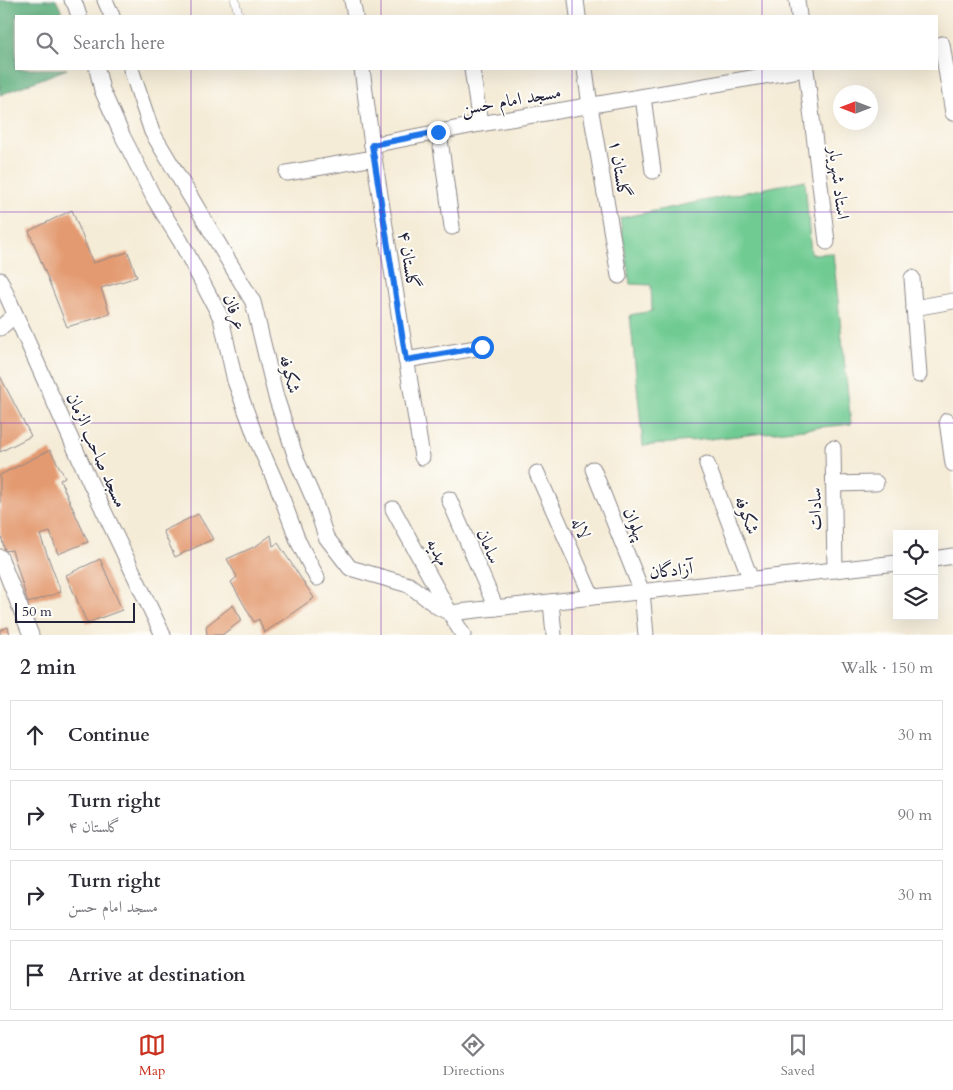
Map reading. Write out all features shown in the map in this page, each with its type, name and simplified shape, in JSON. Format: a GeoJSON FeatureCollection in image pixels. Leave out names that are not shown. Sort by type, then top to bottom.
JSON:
{"type":"FeatureCollection","features":[{"type":"Feature","properties":{"kind":"street"},"geometry":{"type":"LineString","coordinates":[[72,0],[79,15]]}},
{"type":"Feature","properties":{"kind":"street"},"geometry":{"type":"LineString","coordinates":[[105,0],[112,15]]}},
{"type":"Feature","properties":{"kind":"street"},"geometry":{"type":"LineString","coordinates":[[352,0],[355,15]]}},
{"type":"Feature","properties":{"kind":"street"},"geometry":{"type":"LineString","coordinates":[[576,0],[578,15]]}},
{"type":"Feature","properties":{"kind":"street"},"geometry":{"type":"LineString","coordinates":[[797,0],[799,15]]}},
{"type":"Feature","properties":{"kind":"street"},"geometry":{"type":"LineString","coordinates":[[944,44],[953,113]]}},
{"type":"Feature","properties":{"kind":"street","name":"عرفان"},"geometry":{"type":"LineString","coordinates":[[97,70],[102,90],[123,137],[155,200],[182,242],[221,318],[235,381],[250,422],[298,541],[317,578]]}},
{"type":"Feature","properties":{"kind":"street","name":"شکوفه"},"geometry":{"type":"LineString","coordinates":[[131,70],[152,132],[253,302],[276,397],[297,461],[314,500],[326,537],[350,568],[409,585],[438,607],[450,613],[463,635]]}},
{"type":"Feature","properties":{"kind":"street","name":"گلستان ۴"},"geometry":{"type":"LineString","coordinates":[[362,70],[373,152],[422,458]]}},
{"type":"Feature","properties":{"kind":"street"},"geometry":{"type":"LineString","coordinates":[[472,70],[480,124]]}},
{"type":"Feature","properties":{"kind":"street","name":"گلستان ۱"},"geometry":{"type":"LineString","coordinates":[[585,70],[618,276]]}},
{"type":"Feature","properties":{"kind":"street","name":"مسجد امام حسن"},"geometry":{"type":"LineString","coordinates":[[287,173],[373,152],[438,132],[799,70]]}},
{"type":"Feature","properties":{"kind":"street","name":"استاد شهریار"},"geometry":{"type":"LineString","coordinates":[[805,70],[827,242]]}},
{"type":"Feature","properties":{"kind":"street"},"geometry":{"type":"LineString","coordinates":[[643,97],[653,171]]}},
{"type":"Feature","properties":{"kind":"street"},"geometry":{"type":"LineString","coordinates":[[438,132],[452,227]]}},
{"type":"Feature","properties":{"kind":"street"},"geometry":{"type":"LineString","coordinates":[[912,278],[920,375]]}},
{"type":"Feature","properties":{"kind":"street","name":"مسجد صاحب الزمان"},"geometry":{"type":"LineString","coordinates":[[0,280],[90,482],[163,635]]}},
{"type":"Feature","properties":{"kind":"street"},"geometry":{"type":"LineString","coordinates":[[914,308],[953,301]]}},
{"type":"Feature","properties":{"kind":"street"},"geometry":{"type":"LineString","coordinates":[[0,328],[15,314]]}},
{"type":"Feature","properties":{"kind":"street"},"geometry":{"type":"LineString","coordinates":[[406,360],[482,347]]}},
{"type":"Feature","properties":{"kind":"street"},"geometry":{"type":"LineString","coordinates":[[947,421],[953,464]]}},
{"type":"Feature","properties":{"kind":"street","name":"سادات"},"geometry":{"type":"LineString","coordinates":[[833,448],[836,570]]}},
{"type":"Feature","properties":{"kind":"street","name":"شکوفه"},"geometry":{"type":"LineString","coordinates":[[707,464],[751,580]]}},
{"type":"Feature","properties":{"kind":"street","name":"پهلوان"},"geometry":{"type":"LineString","coordinates":[[593,469],[642,592],[646,635]]}},
{"type":"Feature","properties":{"kind":"street","name":"لاله"},"geometry":{"type":"LineString","coordinates":[[537,473],[592,597]]}},
{"type":"Feature","properties":{"kind":"street"},"geometry":{"type":"LineString","coordinates":[[834,484],[876,483]]}},
{"type":"Feature","properties":{"kind":"street","name":"سامان"},"geometry":{"type":"LineString","coordinates":[[449,499],[496,608]]}},
{"type":"Feature","properties":{"kind":"street","name":"مهدیه"},"geometry":{"type":"LineString","coordinates":[[393,509],[450,613]]}},
{"type":"Feature","properties":{"kind":"street"},"geometry":{"type":"LineString","coordinates":[[938,558],[953,556]]}},
{"type":"Feature","properties":{"kind":"street"},"geometry":{"type":"LineString","coordinates":[[0,557],[31,635]]}},
{"type":"Feature","properties":{"kind":"street","name":"آزادگان"},"geometry":{"type":"LineString","coordinates":[[450,613],[893,563]]}},
{"type":"Feature","properties":{"kind":"street"},"geometry":{"type":"LineString","coordinates":[[551,602],[554,635]]}},
{"type":"Feature","properties":{"kind":"lane"},"geometry":{"type":"LineString","coordinates":[[235,0],[239,15]]}},
{"type":"Feature","properties":{"kind":"green space"},"geometry":{"type":"Polygon","coordinates":[[[0,0],[56,0],[64,15],[15,15],[15,70],[64,70],[0,95],[0,0]]]}},
{"type":"Feature","properties":{"kind":"green space"},"geometry":{"type":"Polygon","coordinates":[[[805,180],[811,254],[833,253],[851,424],[643,446],[630,315],[652,311],[651,285],[630,284],[620,218],[805,180]]]}},
{"type":"Feature","properties":{"kind":"building"},"geometry":{"type":"Polygon","coordinates":[[[72,210],[93,263],[128,252],[137,277],[101,288],[110,314],[67,327],[29,231],[72,210]]]}},
{"type":"Feature","properties":{"kind":"building"},"geometry":{"type":"Polygon","coordinates":[[[0,376],[31,436],[0,452],[0,376]]]}},
{"type":"Feature","properties":{"kind":"building"},"geometry":{"type":"Polygon","coordinates":[[[50,450],[65,477],[60,480],[88,542],[58,554],[50,532],[40,535],[61,592],[28,603],[12,550],[5,551],[0,532],[0,475],[50,450]]]}},
{"type":"Feature","properties":{"kind":"building"},"geometry":{"type":"Polygon","coordinates":[[[198,514],[213,539],[175,557],[163,531],[198,514]]]}},
{"type":"Feature","properties":{"kind":"building"},"geometry":{"type":"Polygon","coordinates":[[[271,535],[273,546],[278,543],[314,598],[264,633],[259,619],[254,622],[231,582],[237,577],[227,559],[256,546],[271,535]]]}},
{"type":"Feature","properties":{"kind":"building"},"geometry":{"type":"Polygon","coordinates":[[[100,559],[122,610],[87,623],[66,575],[100,559]]]}},
{"type":"Feature","properties":{"kind":"building"},"geometry":{"type":"Polygon","coordinates":[[[233,605],[242,620],[222,635],[207,635],[206,626],[233,605]]]}},
{"type":"Feature","properties":{"kind":"building"},"geometry":{"type":"Polygon","coordinates":[[[8,627],[10,635],[0,635],[0,630],[8,627]]]}},
{"type":"Feature","properties":{"kind":"route"},"geometry":{"type":"LineString","coordinates":[[438,132],[372,145],[406,360],[482,347]]}}]}
